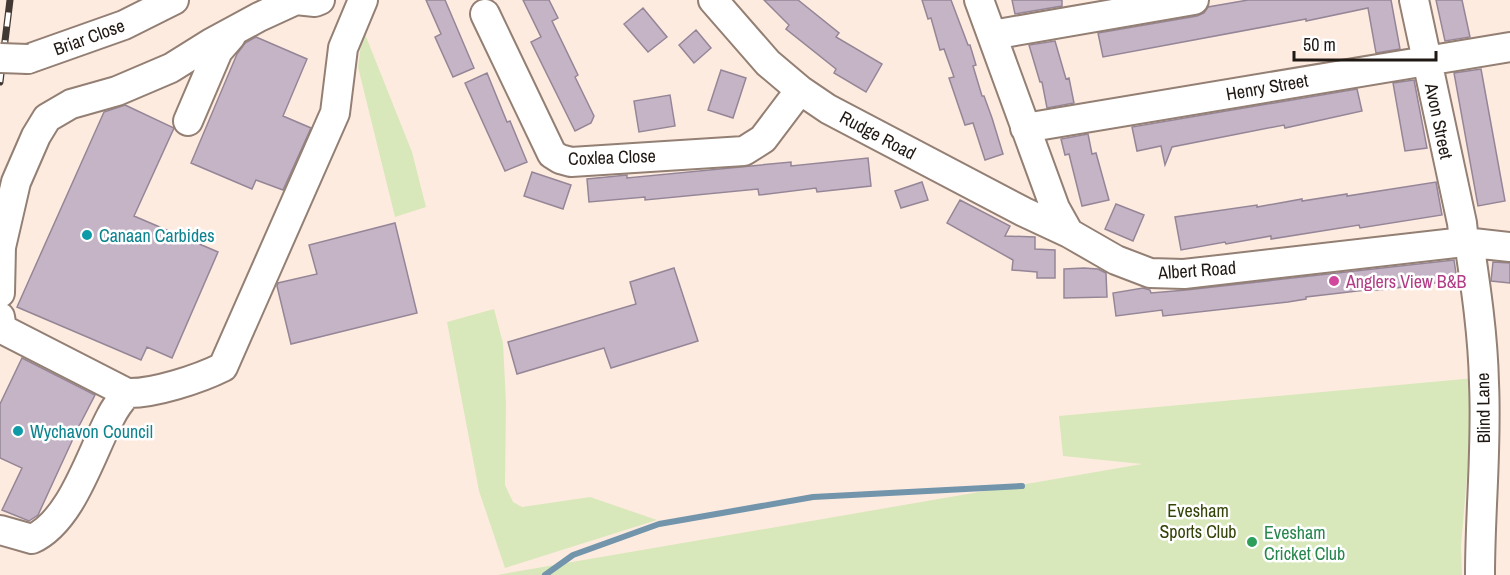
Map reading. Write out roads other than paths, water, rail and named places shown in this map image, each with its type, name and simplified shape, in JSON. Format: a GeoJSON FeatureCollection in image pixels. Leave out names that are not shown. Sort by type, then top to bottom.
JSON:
{"type":"FeatureCollection","features":[{"type":"Feature","properties":{"kind":"street","name":"Briar Close"},"geometry":{"type":"LineString","coordinates":[[0,58],[28,59],[124,25],[174,0]]}},
{"type":"Feature","properties":{"kind":"street"},"geometry":{"type":"LineString","coordinates":[[0,293],[1,247],[16,182],[36,135],[46,118],[71,104],[117,91],[171,68],[211,43],[296,0],[315,2],[320,0]]}},
{"type":"Feature","properties":{"kind":"street"},"geometry":{"type":"LineString","coordinates":[[2,334],[68,361],[127,393],[141,393],[208,374],[223,367],[334,113],[343,48],[363,0]]}},
{"type":"Feature","properties":{"kind":"street","name":"Rudge Road"},"geometry":{"type":"LineString","coordinates":[[712,0],[768,63],[800,90],[828,109],[1024,212],[1069,233]]}},
{"type":"Feature","properties":{"kind":"street"},"geometry":{"type":"LineString","coordinates":[[979,0],[1055,208],[1069,233]]}},
{"type":"Feature","properties":{"kind":"street"},"geometry":{"type":"LineString","coordinates":[[992,35],[1194,0]]}},
{"type":"Feature","properties":{"kind":"street","name":"Avon Street"},"geometry":{"type":"LineString","coordinates":[[1414,0],[1466,242]]}},
{"type":"Feature","properties":{"kind":"street","name":"Coxlea Close"},"geometry":{"type":"LineString","coordinates":[[487,12],[552,154],[571,162],[744,150],[764,139],[800,90]]}},
{"type":"Feature","properties":{"kind":"street"},"geometry":{"type":"LineString","coordinates":[[188,122],[218,51],[235,32]]}},
{"type":"Feature","properties":{"kind":"street","name":"Henry Street"},"geometry":{"type":"LineString","coordinates":[[1025,128],[1510,47]]}},
{"type":"Feature","properties":{"kind":"street","name":"Albert Road"},"geometry":{"type":"LineString","coordinates":[[1069,233],[1116,260],[1150,273],[1184,274],[1466,242],[1510,248]]}},
{"type":"Feature","properties":{"kind":"street","name":"Blind Lane"},"geometry":{"type":"LineString","coordinates":[[1466,242],[1476,287],[1484,382],[1480,575]]}},
{"type":"Feature","properties":{"kind":"street"},"geometry":{"type":"LineString","coordinates":[[0,530],[32,539],[43,534],[74,493],[111,414],[127,393]]}},
{"type":"Feature","properties":{"kind":"waterway"},"geometry":{"type":"LineString","coordinates":[[545,575],[573,555],[659,524],[813,497],[1022,486]]}},
{"type":"Feature","properties":{"kind":"railway"},"geometry":{"type":"LineString","coordinates":[[0,82],[10,0]]}},
{"type":"Feature","properties":{"kind":"place","name":"Canaan Carbides"},"geometry":{"type":"Point","coordinates":[87,235]}},
{"type":"Feature","properties":{"kind":"place","name":"Anglers View B&B"},"geometry":{"type":"Point","coordinates":[1334,281]}},
{"type":"Feature","properties":{"kind":"place","name":"Wychavon Council"},"geometry":{"type":"Point","coordinates":[18,431]}},
{"type":"Feature","properties":{"kind":"place","name":"Evesham Cricket Club"},"geometry":{"type":"Point","coordinates":[1252,542]}},
{"type":"Feature","properties":{"kind":"park label","name":"Evesham Sports Club"},"geometry":{"type":"Point","coordinates":[1198,520]}}]}
